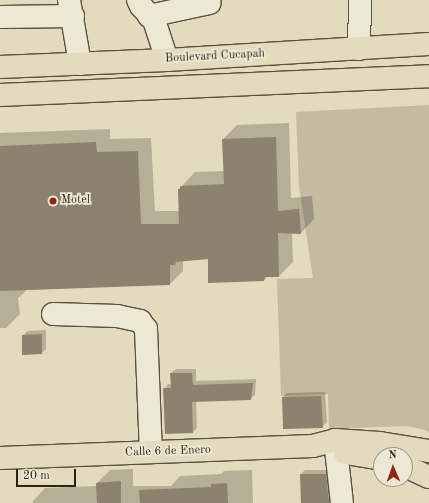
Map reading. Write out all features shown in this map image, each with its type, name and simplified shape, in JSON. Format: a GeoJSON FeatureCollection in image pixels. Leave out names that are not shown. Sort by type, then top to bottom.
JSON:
{"type":"FeatureCollection","features":[{"type":"Feature","properties":{"kind":"main road","name":"Boulevard Cucapah"},"geometry":{"type":"LineString","coordinates":[[0,67],[167,60],[429,44]]}},
{"type":"Feature","properties":{"kind":"main road"},"geometry":{"type":"LineString","coordinates":[[0,95],[429,76]]}},
{"type":"Feature","properties":{"kind":"main road"},"geometry":{"type":"LineString","coordinates":[[336,446],[380,443],[429,451]]}},
{"type":"Feature","properties":{"kind":"main road"},"geometry":{"type":"LineString","coordinates":[[336,446],[373,457]]}},
{"type":"Feature","properties":{"kind":"main road","name":"Calle 6 de Enero"},"geometry":{"type":"LineString","coordinates":[[0,458],[336,446]]}},
{"type":"Feature","properties":{"kind":"main road"},"geometry":{"type":"LineString","coordinates":[[413,470],[429,477]]}},
{"type":"Feature","properties":{"kind":"street"},"geometry":{"type":"LineString","coordinates":[[360,0],[360,49]]}},
{"type":"Feature","properties":{"kind":"street"},"geometry":{"type":"LineString","coordinates":[[144,8],[210,4]]}},
{"type":"Feature","properties":{"kind":"street"},"geometry":{"type":"LineString","coordinates":[[0,18],[71,8],[80,64]]}},
{"type":"Feature","properties":{"kind":"street"},"geometry":{"type":"LineString","coordinates":[[144,8],[154,20],[167,60]]}},
{"type":"Feature","properties":{"kind":"street"},"geometry":{"type":"LineString","coordinates":[[54,314],[117,316],[140,321],[146,329],[151,452]]}},
{"type":"Feature","properties":{"kind":"street"},"geometry":{"type":"LineString","coordinates":[[336,446],[342,503]]}},
{"type":"Feature","properties":{"kind":"shaded area"},"geometry":{"type":"Polygon","coordinates":[[[429,105],[429,432],[422,429],[405,426],[329,429],[328,394],[281,396],[277,279],[313,278],[299,187],[296,112],[429,105]]]}},
{"type":"Feature","properties":{"kind":"building"},"geometry":{"type":"Polygon","coordinates":[[[276,137],[278,211],[299,209],[301,234],[278,233],[279,277],[265,277],[264,281],[208,283],[208,259],[176,262],[175,265],[170,265],[170,285],[0,291],[0,146],[96,142],[97,152],[138,151],[141,224],[179,224],[178,189],[180,189],[180,186],[224,184],[222,139],[276,137]]]}},
{"type":"Feature","properties":{"kind":"building"},"geometry":{"type":"Polygon","coordinates":[[[42,334],[42,354],[22,355],[22,335],[42,334]]]}},
{"type":"Feature","properties":{"kind":"building"},"geometry":{"type":"Polygon","coordinates":[[[170,373],[192,373],[193,385],[253,383],[251,400],[192,402],[193,433],[165,434],[163,388],[171,388],[170,373]]]}},
{"type":"Feature","properties":{"kind":"building"},"geometry":{"type":"Polygon","coordinates":[[[321,396],[323,428],[283,429],[282,397],[321,396]]]}},
{"type":"Feature","properties":{"kind":"building"},"geometry":{"type":"Polygon","coordinates":[[[300,474],[326,474],[329,503],[301,503],[300,474]]]}},
{"type":"Feature","properties":{"kind":"building"},"geometry":{"type":"Polygon","coordinates":[[[121,481],[121,503],[97,503],[96,483],[121,481]]]}},
{"type":"Feature","properties":{"kind":"building"},"geometry":{"type":"Polygon","coordinates":[[[227,483],[228,503],[140,503],[139,490],[211,487],[211,484],[227,483]]]}},
{"type":"Feature","properties":{"kind":"place","name":"Motel"},"geometry":{"type":"Point","coordinates":[53,201]}}]}
